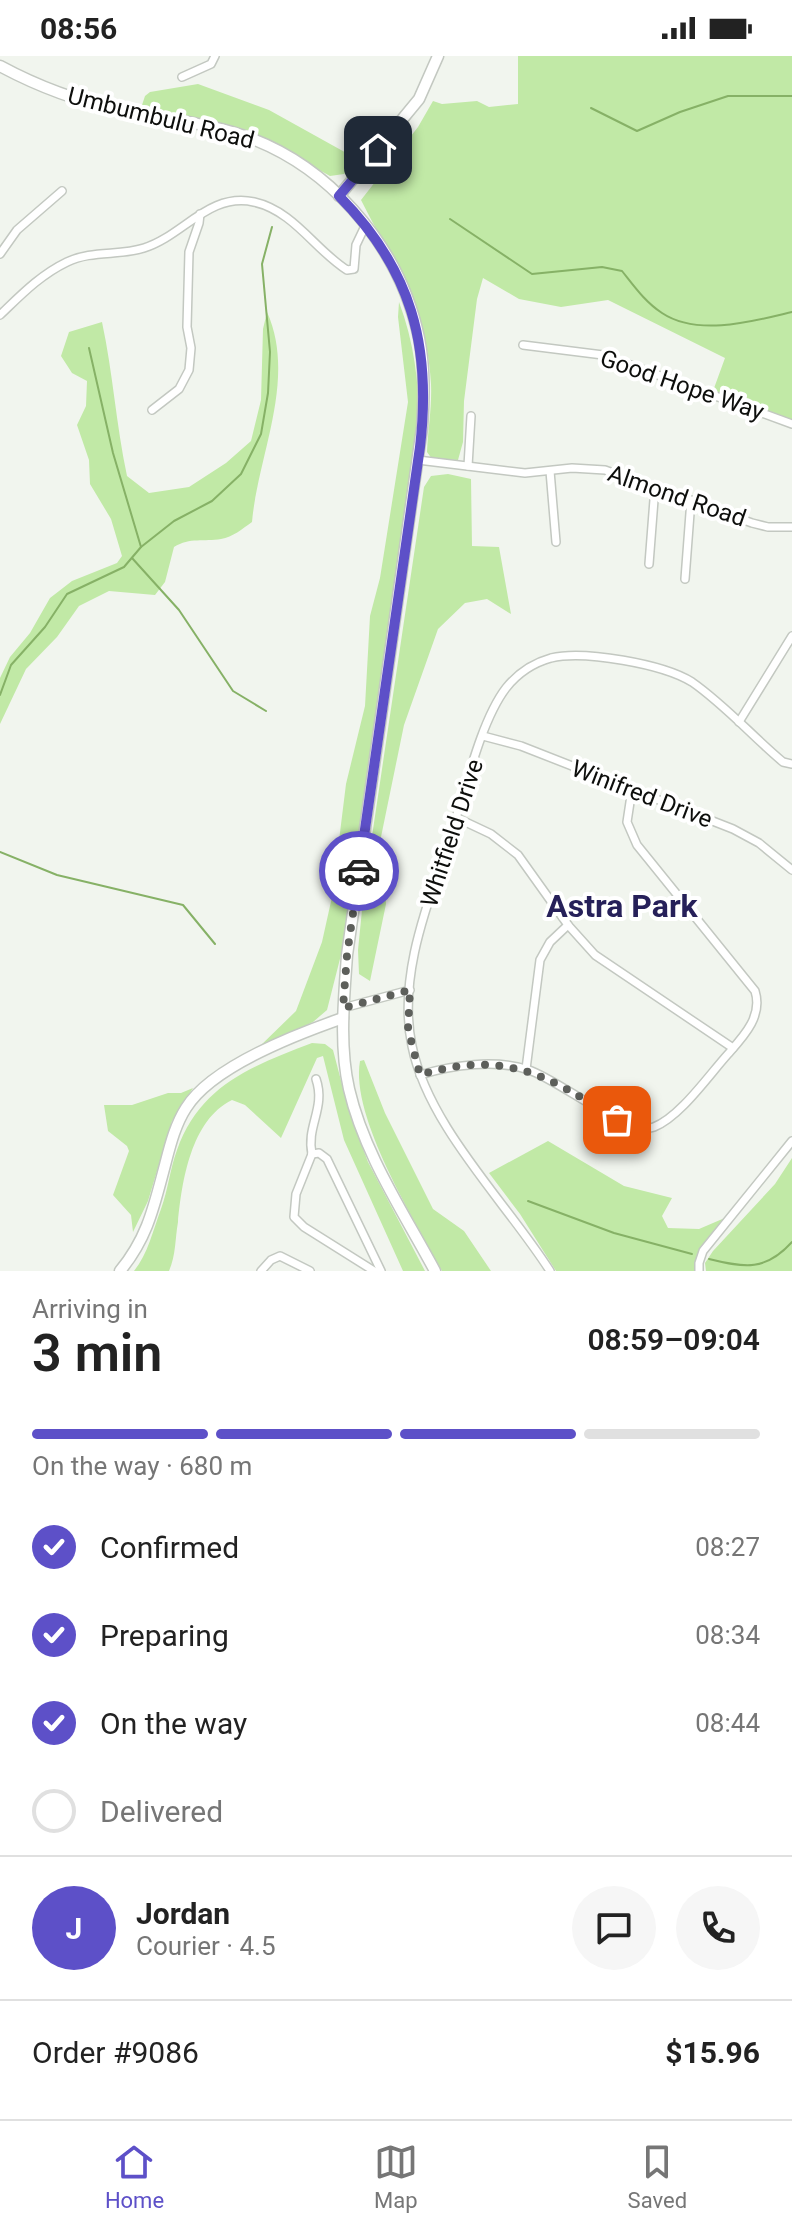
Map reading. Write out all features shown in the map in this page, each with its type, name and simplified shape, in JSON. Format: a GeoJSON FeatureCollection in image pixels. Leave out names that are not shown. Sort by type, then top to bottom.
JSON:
{"type":"FeatureCollection","features":[{"type":"Feature","properties":{"kind":"main road"},"geometry":{"type":"LineString","coordinates":[[339,196],[419,99],[438,56]]}},
{"type":"Feature","properties":{"kind":"main road","name":"Umbumbulu Road"},"geometry":{"type":"LineString","coordinates":[[0,66],[21,78],[74,98],[118,110],[212,127],[256,140],[302,166],[339,196],[378,239],[405,292],[419,340],[424,381],[418,460],[347,955],[343,1013],[348,1085],[359,1121],[380,1169],[435,1271]]}},
{"type":"Feature","properties":{"kind":"main road"},"geometry":{"type":"LineString","coordinates":[[120,1271],[148,1228],[179,1121],[199,1090],[226,1070],[343,1013]]}},
{"type":"Feature","properties":{"kind":"street"},"geometry":{"type":"LineString","coordinates":[[182,77],[211,64],[215,56]]}},
{"type":"Feature","properties":{"kind":"street"},"geometry":{"type":"LineString","coordinates":[[0,254],[17,230],[62,191]]}},
{"type":"Feature","properties":{"kind":"street"},"geometry":{"type":"LineString","coordinates":[[0,315],[33,283],[70,260],[89,254],[143,248],[222,203],[254,202],[264,205],[288,219],[341,266],[350,270],[354,269],[356,245],[366,224]]}},
{"type":"Feature","properties":{"kind":"street"},"geometry":{"type":"LineString","coordinates":[[152,410],[179,389],[189,370],[189,252],[200,214]]}},
{"type":"Feature","properties":{"kind":"street","name":"Good Hope Way"},"geometry":{"type":"LineString","coordinates":[[523,345],[603,355],[792,424]]}},
{"type":"Feature","properties":{"kind":"street"},"geometry":{"type":"LineString","coordinates":[[468,466],[471,416]]}},
{"type":"Feature","properties":{"kind":"street","name":"Almond Road"},"geometry":{"type":"LineString","coordinates":[[418,460],[525,473],[589,468],[605,470],[752,523],[792,527]]}},
{"type":"Feature","properties":{"kind":"street"},"geometry":{"type":"LineString","coordinates":[[550,471],[556,542]]}},
{"type":"Feature","properties":{"kind":"street"},"geometry":{"type":"LineString","coordinates":[[649,564],[655,487]]}},
{"type":"Feature","properties":{"kind":"street"},"geometry":{"type":"LineString","coordinates":[[685,579],[691,500]]}},
{"type":"Feature","properties":{"kind":"street"},"geometry":{"type":"LineString","coordinates":[[739,722],[792,636]]}},
{"type":"Feature","properties":{"kind":"street","name":"Whitfield Drive"},"geometry":{"type":"LineString","coordinates":[[550,1271],[450,1131],[420,1075],[408,1029],[410,990],[424,919],[483,736],[498,702],[517,676],[533,664],[571,656],[624,661],[671,671],[691,682],[783,762],[792,764]]}},
{"type":"Feature","properties":{"kind":"street","name":"Winifred Drive"},"geometry":{"type":"LineString","coordinates":[[483,736],[521,746],[733,829],[759,843],[792,870]]}},
{"type":"Feature","properties":{"kind":"street"},"geometry":{"type":"LineString","coordinates":[[420,1075],[489,1065],[526,1069],[555,1081],[617,1120],[636,1128],[649,1129],[671,1117],[733,1048],[757,1012],[755,991],[637,845],[627,822],[632,789]]}},
{"type":"Feature","properties":{"kind":"street"},"geometry":{"type":"LineString","coordinates":[[457,818],[491,834],[518,855],[568,925],[604,962],[733,1048]]}},
{"type":"Feature","properties":{"kind":"street"},"geometry":{"type":"LineString","coordinates":[[526,1069],[540,960],[550,942],[568,925]]}},
{"type":"Feature","properties":{"kind":"street"},"geometry":{"type":"LineString","coordinates":[[343,1013],[410,990]]}},
{"type":"Feature","properties":{"kind":"street"},"geometry":{"type":"LineString","coordinates":[[316,1079],[321,1097],[310,1139],[312,1154],[296,1194],[294,1217],[304,1227],[374,1271]]}},
{"type":"Feature","properties":{"kind":"street"},"geometry":{"type":"LineString","coordinates":[[699,1271],[703,1251],[792,1141]]}},
{"type":"Feature","properties":{"kind":"street"},"geometry":{"type":"LineString","coordinates":[[312,1154],[319,1153],[327,1159],[381,1271]]}},
{"type":"Feature","properties":{"kind":"street"},"geometry":{"type":"LineString","coordinates":[[261,1271],[271,1260],[280,1256],[310,1271]]}},
{"type":"Feature","properties":{"kind":"green space"},"geometry":{"type":"Polygon","coordinates":[[[518,56],[792,56],[792,420],[713,391],[725,358],[608,300],[561,307],[519,299],[483,278],[477,299],[464,401],[463,442],[458,460],[432,459],[427,452],[431,384],[423,331],[407,287],[361,200],[418,127],[433,101],[442,104],[477,101],[489,107],[518,104],[518,56]]]}},
{"type":"Feature","properties":{"kind":"green space"},"geometry":{"type":"Polygon","coordinates":[[[198,84],[269,110],[359,160],[344,174],[330,176],[278,147],[141,108],[150,92],[198,84]]]}},
{"type":"Feature","properties":{"kind":"green space"},"geometry":{"type":"Polygon","coordinates":[[[399,302],[415,362],[419,424],[343,947],[327,1010],[313,1022],[257,1049],[296,1011],[322,942],[332,897],[346,784],[365,706],[370,616],[380,578],[408,402],[399,302]]]}},
{"type":"Feature","properties":{"kind":"green space"},"geometry":{"type":"Polygon","coordinates":[[[267,312],[275,337],[277,390],[252,522],[225,538],[191,541],[174,547],[165,582],[155,595],[109,591],[79,606],[57,637],[26,669],[0,724],[0,678],[10,657],[30,633],[50,598],[72,581],[117,563],[122,556],[111,519],[90,484],[89,460],[77,425],[86,406],[87,381],[72,373],[61,356],[69,332],[102,322],[127,476],[149,493],[189,487],[226,463],[251,441],[261,400],[263,329],[267,312]]]}},
{"type":"Feature","properties":{"kind":"green space"},"geometry":{"type":"Polygon","coordinates":[[[448,474],[471,479],[472,546],[499,547],[511,614],[487,599],[465,603],[438,629],[404,725],[381,837],[386,904],[370,981],[359,974],[358,950],[364,890],[424,487],[431,476],[448,474]]]}},
{"type":"Feature","properties":{"kind":"green space"},"geometry":{"type":"Polygon","coordinates":[[[312,1043],[325,1044],[333,1050],[349,1111],[368,1162],[425,1271],[403,1271],[344,1140],[323,1056],[317,1058],[281,1138],[245,1105],[232,1100],[218,1109],[207,1122],[191,1153],[169,1271],[134,1271],[150,1242],[177,1150],[199,1109],[214,1094],[249,1070],[312,1043]]]}},
{"type":"Feature","properties":{"kind":"green space"},"geometry":{"type":"Polygon","coordinates":[[[364,1060],[385,1113],[433,1209],[464,1231],[491,1271],[442,1271],[374,1139],[360,1084],[360,1061],[364,1060]]]}},
{"type":"Feature","properties":{"kind":"green space"},"geometry":{"type":"Polygon","coordinates":[[[193,1088],[172,1121],[148,1201],[133,1232],[131,1215],[113,1195],[129,1151],[108,1131],[104,1105],[132,1105],[193,1088]]]}},
{"type":"Feature","properties":{"kind":"green space"},"geometry":{"type":"Polygon","coordinates":[[[548,1141],[624,1186],[672,1198],[662,1216],[668,1228],[699,1229],[727,1217],[702,1248],[694,1271],[556,1271],[520,1214],[489,1173],[548,1141]]]}},
{"type":"Feature","properties":{"kind":"green space"},"geometry":{"type":"Polygon","coordinates":[[[792,1158],[792,1271],[706,1271],[705,1263],[713,1251],[775,1184],[792,1158]]]}},
{"type":"Feature","properties":{"kind":"waterway"},"geometry":{"type":"LineString","coordinates":[[591,108],[637,131],[728,96],[792,96]]}},
{"type":"Feature","properties":{"kind":"waterway"},"geometry":{"type":"LineString","coordinates":[[450,219],[532,274],[602,267],[622,271],[650,304],[676,320],[709,326],[726,325],[792,312]]}},
{"type":"Feature","properties":{"kind":"waterway"},"geometry":{"type":"LineString","coordinates":[[0,695],[11,665],[45,627],[67,594],[124,567],[141,547],[174,521],[212,501],[241,474],[261,434],[268,393],[270,352],[262,264],[272,227]]}},
{"type":"Feature","properties":{"kind":"waterway"},"geometry":{"type":"LineString","coordinates":[[89,348],[113,453],[141,547]]}},
{"type":"Feature","properties":{"kind":"waterway"},"geometry":{"type":"LineString","coordinates":[[132,558],[179,610],[233,691],[266,711]]}},
{"type":"Feature","properties":{"kind":"waterway"},"geometry":{"type":"LineString","coordinates":[[0,852],[57,875],[183,905],[215,944]]}},
{"type":"Feature","properties":{"kind":"waterway"},"geometry":{"type":"LineString","coordinates":[[528,1201],[614,1233],[692,1254]]}},
{"type":"Feature","properties":{"kind":"waterway"},"geometry":{"type":"LineString","coordinates":[[709,1259],[754,1265],[773,1258],[792,1242]]}},
{"type":"Feature","properties":{"kind":"way so far"},"geometry":{"type":"LineString","coordinates":[[359,871],[343,1008],[410,990],[408,1029],[420,1075],[437,1070],[489,1065],[526,1069],[555,1081],[617,1120]]}},
{"type":"Feature","properties":{"kind":"district","name":"Astra Park"},"geometry":{"type":"Point","coordinates":[622,906]}},
{"type":"Feature","properties":{"kind":"route"},"geometry":{"type":"LineString","coordinates":[[359,871],[420,447],[424,381],[419,340],[405,292],[378,239],[339,196],[378,150]]}}]}
